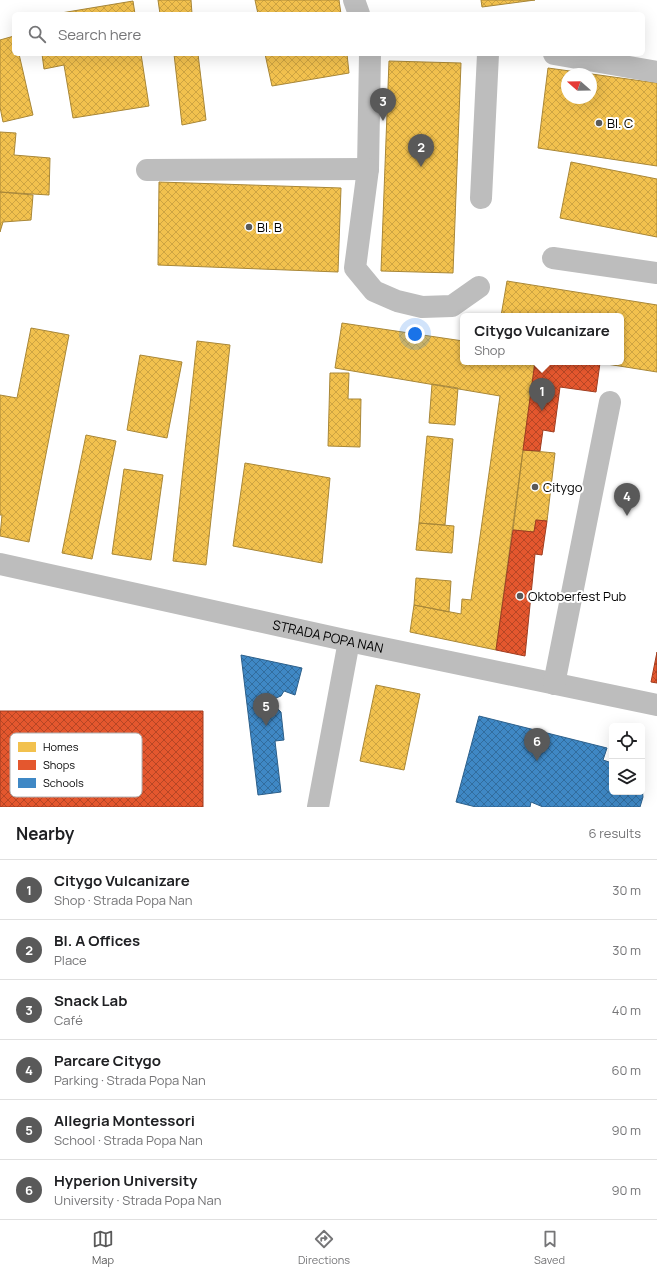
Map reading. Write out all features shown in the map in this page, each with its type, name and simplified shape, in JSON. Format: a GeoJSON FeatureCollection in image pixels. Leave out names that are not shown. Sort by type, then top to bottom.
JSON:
{"type":"FeatureCollection","features":[{"type":"Feature","properties":{"kind":"street"},"geometry":{"type":"LineString","coordinates":[[354,0],[358,12]]}},
{"type":"Feature","properties":{"kind":"street"},"geometry":{"type":"LineString","coordinates":[[370,56],[368,169],[355,268],[374,291],[397,301],[422,307],[452,306],[479,287]]}},
{"type":"Feature","properties":{"kind":"street"},"geometry":{"type":"LineString","coordinates":[[481,198],[488,56]]}},
{"type":"Feature","properties":{"kind":"street"},"geometry":{"type":"LineString","coordinates":[[565,56],[657,72]]}},
{"type":"Feature","properties":{"kind":"street"},"geometry":{"type":"LineString","coordinates":[[147,170],[368,169]]}},
{"type":"Feature","properties":{"kind":"street"},"geometry":{"type":"LineString","coordinates":[[553,258],[657,273]]}},
{"type":"Feature","properties":{"kind":"street"},"geometry":{"type":"LineString","coordinates":[[554,684],[610,402]]}},
{"type":"Feature","properties":{"kind":"street","name":"STRADA POPA NAN"},"geometry":{"type":"LineString","coordinates":[[0,564],[349,641],[657,705]]}},
{"type":"Feature","properties":{"kind":"street"},"geometry":{"type":"LineString","coordinates":[[318,807],[349,641]]}},
{"type":"Feature","properties":{"kind":"building: Homes"},"geometry":{"type":"Polygon","coordinates":[[[158,0],[191,0],[192,12],[160,12],[158,0]]]}},
{"type":"Feature","properties":{"kind":"building: Homes"},"geometry":{"type":"Polygon","coordinates":[[[255,0],[339,0],[341,12],[258,12],[255,0]]]}},
{"type":"Feature","properties":{"kind":"building: Homes"},"geometry":{"type":"Polygon","coordinates":[[[481,0],[535,0],[482,7],[481,0]]]}},
{"type":"Feature","properties":{"kind":"building: Homes"},"geometry":{"type":"Polygon","coordinates":[[[133,1],[135,12],[67,12],[133,1]]]}},
{"type":"Feature","properties":{"kind":"building: Homes"},"geometry":{"type":"Polygon","coordinates":[[[12,37],[12,56],[19,56],[33,115],[3,122],[0,107],[0,40],[12,37]]]}},
{"type":"Feature","properties":{"kind":"building: Homes"},"geometry":{"type":"Polygon","coordinates":[[[42,56],[141,56],[149,106],[73,118],[64,65],[44,69],[42,56]]]}},
{"type":"Feature","properties":{"kind":"building: Homes"},"geometry":{"type":"Polygon","coordinates":[[[174,56],[198,56],[206,120],[182,125],[174,56]]]}},
{"type":"Feature","properties":{"kind":"building: Homes"},"geometry":{"type":"Polygon","coordinates":[[[265,56],[347,56],[349,73],[272,86],[265,56]]]}},
{"type":"Feature","properties":{"kind":"building: Homes"},"geometry":{"type":"Polygon","coordinates":[[[389,61],[461,63],[453,273],[381,271],[389,61]]]}},
{"type":"Feature","properties":{"kind":"building: Homes","name":"Bl. C"},"geometry":{"type":"Polygon","coordinates":[[[548,68],[561,70],[561,104],[597,104],[597,75],[657,83],[657,166],[538,148],[548,68]]]}},
{"type":"Feature","properties":{"kind":"building: Homes"},"geometry":{"type":"Polygon","coordinates":[[[0,132],[16,133],[14,155],[50,158],[49,195],[0,192],[0,132]]]}},
{"type":"Feature","properties":{"kind":"building: Homes"},"geometry":{"type":"Polygon","coordinates":[[[571,162],[657,179],[657,237],[560,218],[571,162]]]}},
{"type":"Feature","properties":{"kind":"building: Homes","name":"Bl. B"},"geometry":{"type":"Polygon","coordinates":[[[159,182],[341,188],[338,272],[158,265],[159,182]]]}},
{"type":"Feature","properties":{"kind":"building: Homes"},"geometry":{"type":"Polygon","coordinates":[[[0,192],[33,195],[31,220],[3,222],[0,232],[0,192]]]}},
{"type":"Feature","properties":{"kind":"building: Homes"},"geometry":{"type":"Polygon","coordinates":[[[507,281],[657,305],[657,372],[613,365],[624,365],[624,313],[502,313],[507,281]]]}},
{"type":"Feature","properties":{"kind":"building: Homes"},"geometry":{"type":"Polygon","coordinates":[[[342,323],[460,341],[460,365],[535,365],[496,650],[410,632],[414,605],[461,614],[462,599],[471,600],[500,396],[335,368],[342,323]]]}},
{"type":"Feature","properties":{"kind":"building: Homes"},"geometry":{"type":"Polygon","coordinates":[[[31,328],[69,335],[29,542],[0,536],[2,515],[0,515],[0,395],[17,398],[31,328]]]}},
{"type":"Feature","properties":{"kind":"building: Homes"},"geometry":{"type":"Polygon","coordinates":[[[197,341],[230,345],[206,565],[173,561],[197,341]]]}},
{"type":"Feature","properties":{"kind":"building: Homes"},"geometry":{"type":"Polygon","coordinates":[[[140,355],[182,362],[167,438],[127,430],[140,355]]]}},
{"type":"Feature","properties":{"kind":"building: Homes"},"geometry":{"type":"Polygon","coordinates":[[[330,373],[349,373],[348,399],[361,399],[360,447],[328,446],[330,373]]]}},
{"type":"Feature","properties":{"kind":"building: Homes"},"geometry":{"type":"Polygon","coordinates":[[[432,384],[458,388],[455,425],[429,423],[432,384]]]}},
{"type":"Feature","properties":{"kind":"building: Homes"},"geometry":{"type":"Polygon","coordinates":[[[86,435],[116,441],[92,559],[62,553],[86,435]]]}},
{"type":"Feature","properties":{"kind":"building: Homes"},"geometry":{"type":"Polygon","coordinates":[[[427,436],[453,439],[445,525],[419,523],[427,436]]]}},
{"type":"Feature","properties":{"kind":"building: Homes","name":"Citygo"},"geometry":{"type":"Polygon","coordinates":[[[523,450],[555,453],[547,521],[536,520],[534,532],[513,530],[523,450]]]}},
{"type":"Feature","properties":{"kind":"building: Homes"},"geometry":{"type":"Polygon","coordinates":[[[245,463],[330,478],[322,563],[233,546],[245,463]]]}},
{"type":"Feature","properties":{"kind":"building: Homes"},"geometry":{"type":"Polygon","coordinates":[[[124,469],[163,475],[151,560],[112,554],[124,469]]]}},
{"type":"Feature","properties":{"kind":"building: Homes"},"geometry":{"type":"Polygon","coordinates":[[[419,523],[454,526],[452,553],[416,550],[419,523]]]}},
{"type":"Feature","properties":{"kind":"building: Homes"},"geometry":{"type":"Polygon","coordinates":[[[416,578],[451,581],[449,612],[414,605],[416,578]]]}},
{"type":"Feature","properties":{"kind":"building: Homes"},"geometry":{"type":"Polygon","coordinates":[[[376,685],[420,694],[404,770],[360,761],[376,685]]]}},
{"type":"Feature","properties":{"kind":"building: Shops"},"geometry":{"type":"Polygon","coordinates":[[[535,365],[600,365],[596,392],[560,387],[554,432],[543,430],[540,451],[523,450],[535,365]]]}},
{"type":"Feature","properties":{"kind":"building: Shops"},"geometry":{"type":"Polygon","coordinates":[[[536,520],[547,521],[542,555],[535,554],[525,656],[496,650],[513,530],[534,532],[536,520]]]}},
{"type":"Feature","properties":{"kind":"building: Shops"},"geometry":{"type":"Polygon","coordinates":[[[657,652],[657,683],[651,682],[657,652]]]}},
{"type":"Feature","properties":{"kind":"building: Shops"},"geometry":{"type":"Polygon","coordinates":[[[0,711],[203,711],[203,807],[0,807],[0,711]]]}},
{"type":"Feature","properties":{"kind":"building: Schools"},"geometry":{"type":"Polygon","coordinates":[[[241,655],[302,668],[295,695],[284,691],[281,696],[271,700],[271,706],[276,707],[281,712],[284,740],[275,741],[281,792],[258,795],[241,655]]]}},
{"type":"Feature","properties":{"kind":"building: Schools"},"geometry":{"type":"Polygon","coordinates":[[[479,716],[607,748],[603,760],[609,762],[609,795],[643,795],[643,797],[640,807],[543,807],[531,802],[530,807],[476,807],[456,802],[479,716]]]}},
{"type":"Feature","properties":{"kind":"place","name":"Snack Lab"},"geometry":{"type":"Point","coordinates":[383,121]}},
{"type":"Feature","properties":{"kind":"place","name":"Bl. C"},"geometry":{"type":"Point","coordinates":[599,123]}},
{"type":"Feature","properties":{"kind":"place","name":"Bl. A Offices"},"geometry":{"type":"Point","coordinates":[421,167]}},
{"type":"Feature","properties":{"kind":"place","name":"Bl. B"},"geometry":{"type":"Point","coordinates":[249,227]}},
{"type":"Feature","properties":{"kind":"place","name":"Citygo Vulcanizare"},"geometry":{"type":"Point","coordinates":[542,411]}},
{"type":"Feature","properties":{"kind":"place","name":"Citygo"},"geometry":{"type":"Point","coordinates":[535,487]}},
{"type":"Feature","properties":{"kind":"place","name":"Parcare Citygo"},"geometry":{"type":"Point","coordinates":[627,516]}},
{"type":"Feature","properties":{"kind":"place","name":"Oktoberfest Pub"},"geometry":{"type":"Point","coordinates":[520,596]}},
{"type":"Feature","properties":{"kind":"place","name":"Allegria Montessori"},"geometry":{"type":"Point","coordinates":[266,726]}},
{"type":"Feature","properties":{"kind":"place","name":"Hyperion University"},"geometry":{"type":"Point","coordinates":[537,761]}}]}
